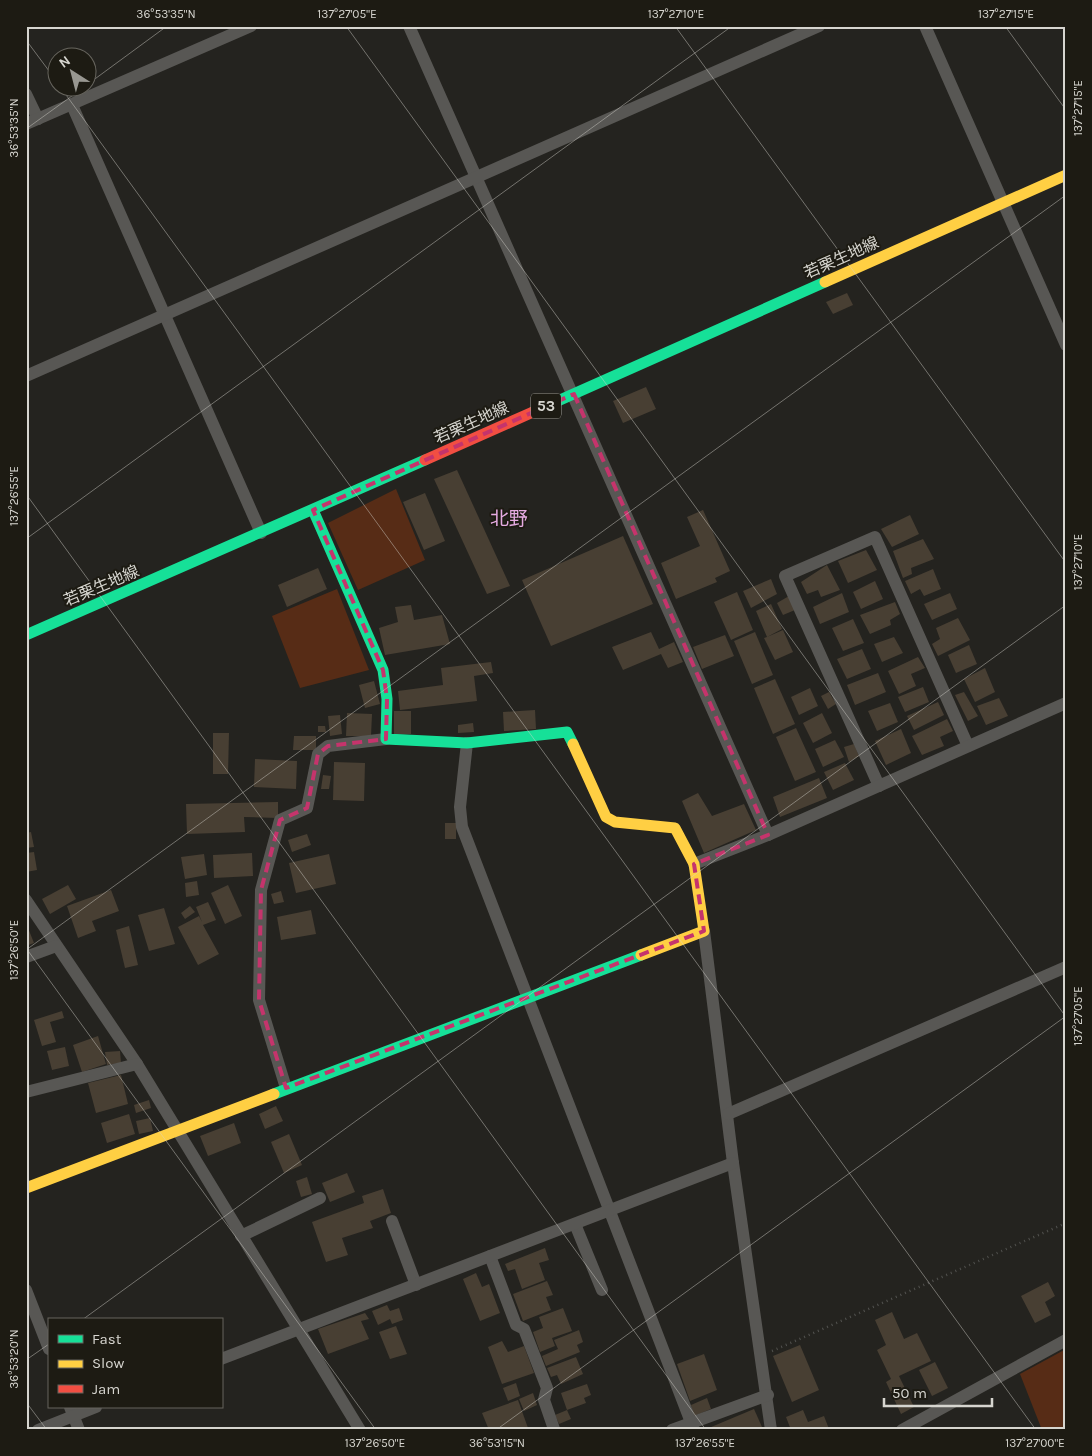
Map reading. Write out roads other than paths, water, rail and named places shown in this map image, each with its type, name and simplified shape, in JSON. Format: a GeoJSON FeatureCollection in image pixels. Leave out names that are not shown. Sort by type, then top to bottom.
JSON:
{"type":"FeatureCollection","features":[{"type":"Feature","properties":{"kind":"street"},"geometry":{"type":"LineString","coordinates":[[26,94],[32,122],[252,26]]}},
{"type":"Feature","properties":{"kind":"street"},"geometry":{"type":"LineString","coordinates":[[410,26],[768,835]]}},
{"type":"Feature","properties":{"kind":"street"},"geometry":{"type":"LineString","coordinates":[[26,376],[819,26]]}},
{"type":"Feature","properties":{"kind":"street"},"geometry":{"type":"LineString","coordinates":[[925,26],[1066,345]]}},
{"type":"Feature","properties":{"kind":"street"},"geometry":{"type":"LineString","coordinates":[[72,105],[261,533]]}},
{"type":"Feature","properties":{"kind":"street","name":"若栗生地線"},"geometry":{"type":"LineString","coordinates":[[26,635],[261,533],[1066,176]]}},
{"type":"Feature","properties":{"kind":"street"},"geometry":{"type":"LineString","coordinates":[[313,510],[383,670],[386,699],[386,740]]}},
{"type":"Feature","properties":{"kind":"street"},"geometry":{"type":"LineString","coordinates":[[879,786],[785,576],[874,537],[968,746]]}},
{"type":"Feature","properties":{"kind":"street"},"geometry":{"type":"LineString","coordinates":[[694,864],[768,835],[1066,703]]}},
{"type":"Feature","properties":{"kind":"street"},"geometry":{"type":"LineString","coordinates":[[286,1088],[259,1000],[261,890],[280,820],[306,808],[318,754],[328,746],[386,740],[467,743],[567,732],[606,817],[615,822],[675,828],[694,864],[733,1163],[768,1395],[771,1430]]}},
{"type":"Feature","properties":{"kind":"street"},"geometry":{"type":"LineString","coordinates":[[467,743],[460,807],[462,827],[608,1211],[693,1426]]}},
{"type":"Feature","properties":{"kind":"street"},"geometry":{"type":"LineString","coordinates":[[26,900],[137,1064],[360,1430]]}},
{"type":"Feature","properties":{"kind":"street"},"geometry":{"type":"LineString","coordinates":[[26,1188],[178,1132],[286,1088],[704,931]]}},
{"type":"Feature","properties":{"kind":"street"},"geometry":{"type":"LineString","coordinates":[[26,957],[56,946]]}},
{"type":"Feature","properties":{"kind":"street"},"geometry":{"type":"LineString","coordinates":[[728,1114],[1066,967]]}},
{"type":"Feature","properties":{"kind":"street"},"geometry":{"type":"LineString","coordinates":[[26,1092],[137,1064]]}},
{"type":"Feature","properties":{"kind":"street"},"geometry":{"type":"LineString","coordinates":[[222,1359],[733,1163]]}},
{"type":"Feature","properties":{"kind":"street"},"geometry":{"type":"LineString","coordinates":[[241,1236],[320,1198]]}},
{"type":"Feature","properties":{"kind":"street"},"geometry":{"type":"LineString","coordinates":[[392,1221],[416,1285]]}},
{"type":"Feature","properties":{"kind":"street"},"geometry":{"type":"LineString","coordinates":[[575,1224],[602,1290]]}},
{"type":"Feature","properties":{"kind":"street"},"geometry":{"type":"LineString","coordinates":[[490,1256],[516,1325],[524,1329],[537,1363],[546,1388],[544,1400],[553,1429]]}},
{"type":"Feature","properties":{"kind":"street"},"geometry":{"type":"LineString","coordinates":[[26,1290],[48,1347]]}},
{"type":"Feature","properties":{"kind":"street"},"geometry":{"type":"LineString","coordinates":[[902,1430],[1066,1340]]}},
{"type":"Feature","properties":{"kind":"street"},"geometry":{"type":"LineString","coordinates":[[672,1430],[693,1426],[768,1395]]}},
{"type":"Feature","properties":{"kind":"street"},"geometry":{"type":"LineString","coordinates":[[38,1430],[72,1412],[91,1408]]}},
{"type":"Feature","properties":{"kind":"street"},"geometry":{"type":"LineString","coordinates":[[72,1412],[79,1430]]}},
{"type":"Feature","properties":{"kind":"district","name":"北野"},"geometry":{"type":"Point","coordinates":[509,518]}}]}
